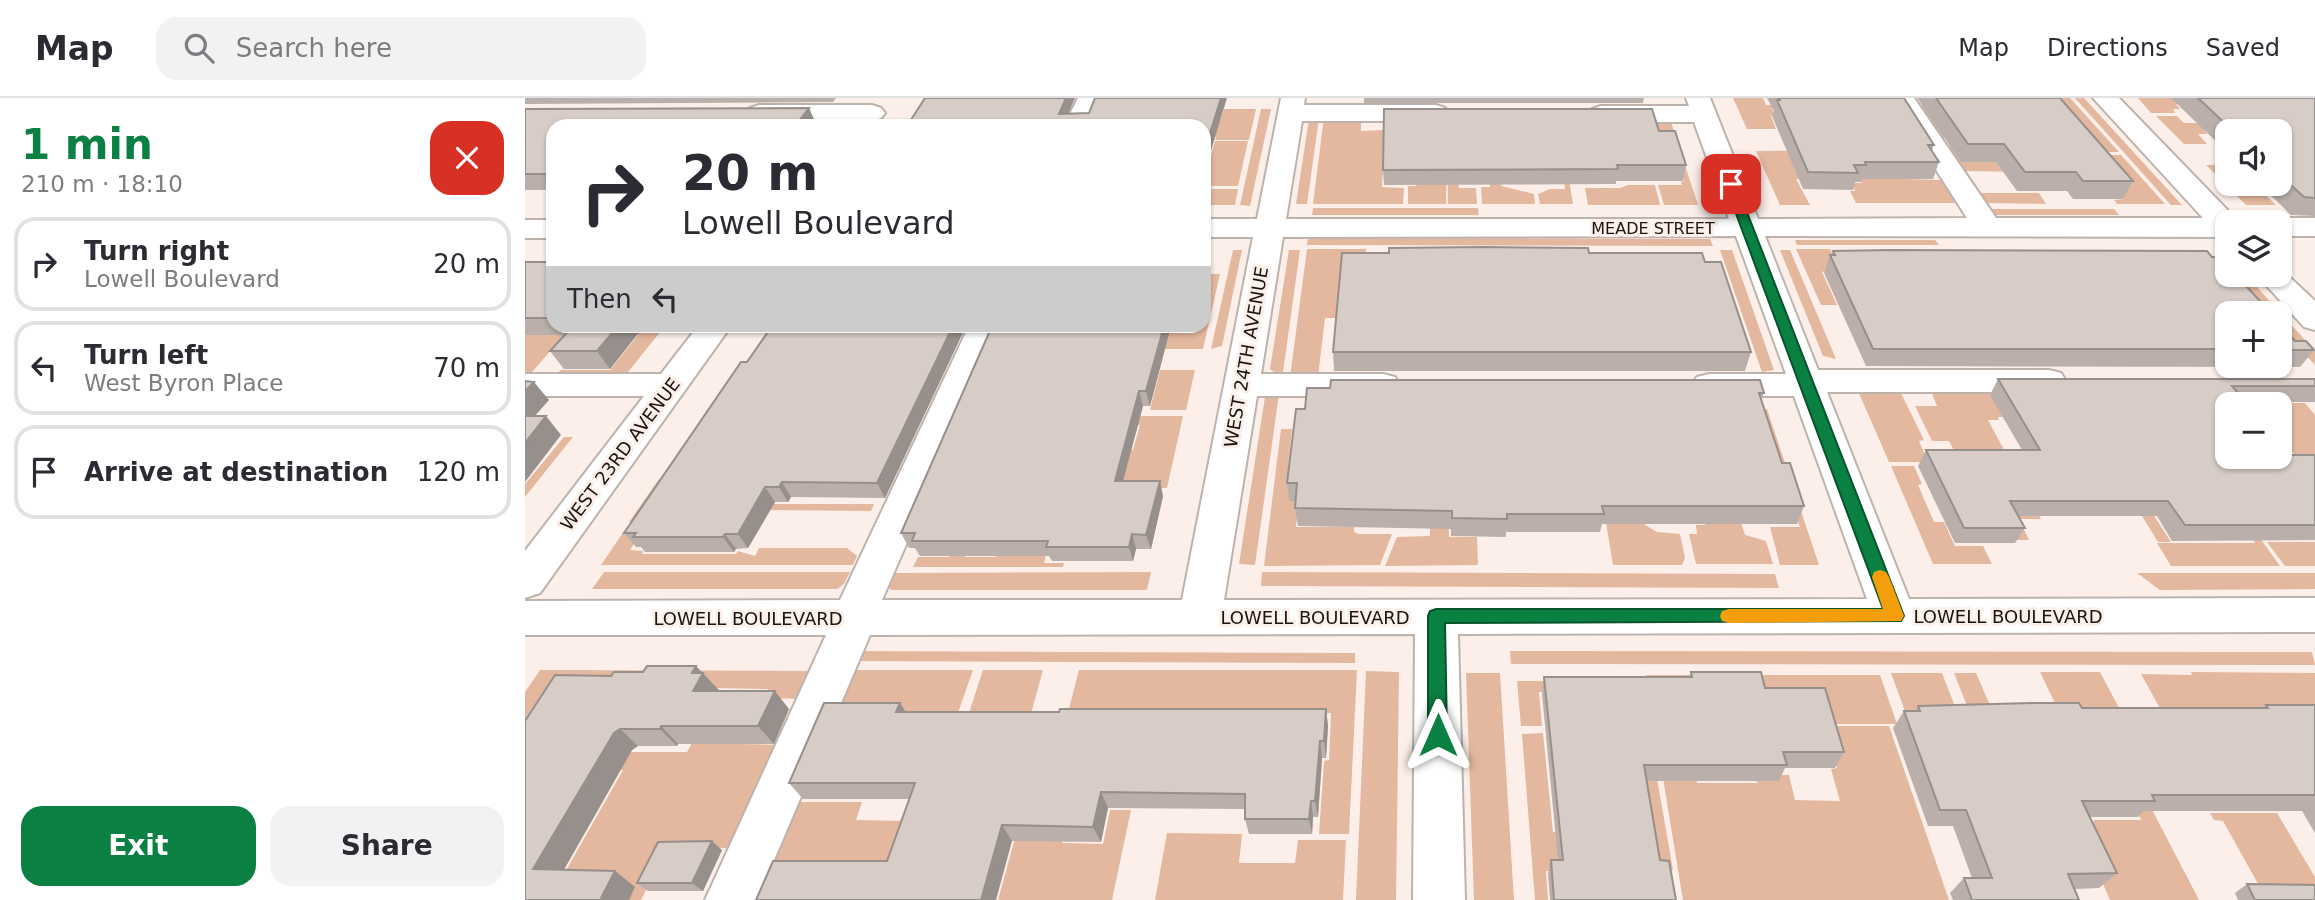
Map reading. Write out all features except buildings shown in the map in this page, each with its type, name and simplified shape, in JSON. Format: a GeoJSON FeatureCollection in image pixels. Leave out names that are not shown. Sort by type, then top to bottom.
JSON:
{"type":"FeatureCollection","features":[{"type":"Feature","properties":{"kind":"street"},"geometry":{"type":"LineString","coordinates":[[1080,119],[1090,98]]}},
{"type":"Feature","properties":{"kind":"street"},"geometry":{"type":"LineString","coordinates":[[1902,98],[1987,227]]}},
{"type":"Feature","properties":{"kind":"street"},"geometry":{"type":"LineString","coordinates":[[2105,98],[2215,213]]}},
{"type":"Feature","properties":{"kind":"street"},"geometry":{"type":"LineString","coordinates":[[1292,106],[1462,114]]}},
{"type":"Feature","properties":{"kind":"street","name":"WEST 24TH AVENUE"},"geometry":{"type":"LineString","coordinates":[[1200,617],[1292,106]]}},
{"type":"Feature","properties":{"kind":"street"},"geometry":{"type":"LineString","coordinates":[[1574,114],[1701,106],[1895,616]]}},
{"type":"Feature","properties":{"kind":"street"},"geometry":{"type":"LineString","coordinates":[[741,113],[873,112]]}},
{"type":"Feature","properties":{"kind":"street","name":"MEADE STREET"},"geometry":{"type":"LineString","coordinates":[[1211,228],[2215,227]]}},
{"type":"Feature","properties":{"kind":"street"},"geometry":{"type":"LineString","coordinates":[[2292,227],[2315,227]]}},
{"type":"Feature","properties":{"kind":"street"},"geometry":{"type":"LineString","coordinates":[[525,229],[546,229]]}},
{"type":"Feature","properties":{"kind":"street"},"geometry":{"type":"LineString","coordinates":[[2283,287],[2315,320]]}},
{"type":"Feature","properties":{"kind":"street","name":"WEST 23RD AVENUE"},"geometry":{"type":"LineString","coordinates":[[525,582],[710,333]]}},
{"type":"Feature","properties":{"kind":"street"},"geometry":{"type":"LineString","coordinates":[[731,900],[836,666],[873,569],[982,333]]}},
{"type":"Feature","properties":{"kind":"street"},"geometry":{"type":"LineString","coordinates":[[1678,385],[2082,381]]}},
{"type":"Feature","properties":{"kind":"street"},"geometry":{"type":"LineString","coordinates":[[525,385],[671,384]]}},
{"type":"Feature","properties":{"kind":"street"},"geometry":{"type":"LineString","coordinates":[[1241,385],[1412,385]]}},
{"type":"Feature","properties":{"kind":"street","name":"LOWELL BOULEVARD"},"geometry":{"type":"LineString","coordinates":[[525,618],[2315,615]]}},
{"type":"Feature","properties":{"kind":"street"},"geometry":{"type":"LineString","coordinates":[[1436,616],[1439,900]]}},
{"type":"Feature","properties":{"kind":"shaded area"},"geometry":{"type":"Polygon","coordinates":[[[1733,98],[1763,98],[1766,105],[1815,105],[1813,108],[1772,108],[1775,115],[1771,116],[1776,129],[1747,129],[1733,98]]]}},
{"type":"Feature","properties":{"kind":"shaded area"},"geometry":{"type":"Polygon","coordinates":[[[2033,98],[2070,98],[2119,152],[2084,152],[2033,98]]]}},
{"type":"Feature","properties":{"kind":"shaded area"},"geometry":{"type":"Polygon","coordinates":[[[2075,98],[2084,98],[2182,205],[2171,205],[2075,98]]]}},
{"type":"Feature","properties":{"kind":"shaded area"},"geometry":{"type":"Polygon","coordinates":[[[2138,98],[2263,98],[2274,119],[2241,119],[2226,104],[2176,104],[2180,109],[2173,109],[2175,113],[2151,113],[2138,98]]]}},
{"type":"Feature","properties":{"kind":"shaded area"},"geometry":{"type":"Polygon","coordinates":[[[1919,105],[1949,106],[2100,155],[2121,155],[2165,204],[2117,204],[2114,200],[2124,199],[2102,173],[1964,171],[1947,146],[1973,146],[1967,138],[1941,138],[1919,105]]]}},
{"type":"Feature","properties":{"kind":"shaded area"},"geometry":{"type":"Polygon","coordinates":[[[1224,109],[1256,109],[1249,140],[1215,140],[1216,137],[1211,137],[1211,119],[1221,119],[1224,109]]]}},
{"type":"Feature","properties":{"kind":"shaded area"},"geometry":{"type":"Polygon","coordinates":[[[1261,109],[1271,109],[1250,206],[1240,205],[1261,109]]]}},
{"type":"Feature","properties":{"kind":"shaded area"},"geometry":{"type":"Polygon","coordinates":[[[2156,116],[2177,116],[2184,123],[2215,123],[2215,128],[2203,128],[2207,134],[2198,134],[2207,144],[2184,144],[2156,116]]]}},
{"type":"Feature","properties":{"kind":"shaded area"},"geometry":{"type":"Polygon","coordinates":[[[1324,117],[1361,117],[1361,131],[1384,130],[1498,149],[1501,186],[1534,194],[1535,204],[1482,204],[1481,187],[1490,187],[1490,182],[1458,183],[1459,188],[1476,188],[1477,204],[1448,204],[1447,148],[1446,204],[1408,204],[1408,186],[1416,186],[1417,183],[1384,151],[1382,187],[1404,188],[1403,204],[1313,204],[1324,117]]]}},
{"type":"Feature","properties":{"kind":"shaded area"},"geometry":{"type":"Polygon","coordinates":[[[1319,118],[1307,204],[1296,204],[1309,119],[1319,118]]]}},
{"type":"Feature","properties":{"kind":"shaded area"},"geometry":{"type":"Polygon","coordinates":[[[1648,119],[1670,119],[1698,205],[1664,205],[1658,185],[1682,185],[1681,182],[1684,181],[1673,146],[1648,119]]]}},
{"type":"Feature","properties":{"kind":"shaded area"},"geometry":{"type":"Polygon","coordinates":[[[1215,141],[1248,141],[1238,186],[1211,186],[1211,156],[1215,141]]]}},
{"type":"Feature","properties":{"kind":"shaded area"},"geometry":{"type":"Polygon","coordinates":[[[1886,150],[1904,179],[1941,180],[1956,203],[1856,203],[1850,191],[1855,191],[1851,183],[1862,183],[1857,173],[1796,179],[1810,205],[1780,205],[1756,151],[1886,150]]]}},
{"type":"Feature","properties":{"kind":"shaded area"},"geometry":{"type":"Polygon","coordinates":[[[2206,165],[2215,165],[2215,174],[2206,165]]]}},
{"type":"Feature","properties":{"kind":"shaded area"},"geometry":{"type":"Polygon","coordinates":[[[1564,180],[1569,180],[1573,204],[1540,204],[1538,194],[1550,189],[1565,189],[1564,180]]]}},
{"type":"Feature","properties":{"kind":"shaded area"},"geometry":{"type":"Polygon","coordinates":[[[1627,185],[1655,185],[1660,205],[1588,205],[1585,188],[1621,188],[1627,185]]]}},
{"type":"Feature","properties":{"kind":"shaded area"},"geometry":{"type":"Polygon","coordinates":[[[1211,189],[1238,189],[1235,205],[1211,205],[1211,189]]]}},
{"type":"Feature","properties":{"kind":"shaded area"},"geometry":{"type":"Polygon","coordinates":[[[1980,193],[2039,193],[2046,204],[1987,203],[1980,193]]]}},
{"type":"Feature","properties":{"kind":"shaded area"},"geometry":{"type":"Polygon","coordinates":[[[2237,196],[2267,196],[2276,205],[2246,205],[2237,196]]]}},
{"type":"Feature","properties":{"kind":"shaded area"},"geometry":{"type":"Polygon","coordinates":[[[1313,208],[1478,208],[1479,215],[1312,215],[1313,208]]]}},
{"type":"Feature","properties":{"kind":"shaded area"},"geometry":{"type":"Polygon","coordinates":[[[1988,209],[2114,209],[2119,215],[1992,215],[1988,209]]]}},
{"type":"Feature","properties":{"kind":"shaded area"},"geometry":{"type":"Polygon","coordinates":[[[1308,238],[1710,239],[1713,246],[1307,245],[1308,238]]]}},
{"type":"Feature","properties":{"kind":"shaded area"},"geometry":{"type":"Polygon","coordinates":[[[1795,240],[1935,240],[1939,245],[1797,245],[1795,240]]]}},
{"type":"Feature","properties":{"kind":"shaded area"},"geometry":{"type":"Polygon","coordinates":[[[1307,249],[1366,249],[1365,268],[1383,318],[1325,318],[1318,377],[1290,377],[1307,249]]]}},
{"type":"Feature","properties":{"kind":"shaded area"},"geometry":{"type":"Polygon","coordinates":[[[1796,249],[1830,249],[1838,267],[1822,272],[1837,305],[1821,305],[1796,249]]]}},
{"type":"Feature","properties":{"kind":"shaded area"},"geometry":{"type":"Polygon","coordinates":[[[1233,250],[1242,250],[1222,346],[1211,349],[1233,250]]]}},
{"type":"Feature","properties":{"kind":"shaded area"},"geometry":{"type":"Polygon","coordinates":[[[1289,250],[1300,250],[1283,372],[1274,372],[1270,369],[1289,250]]]}},
{"type":"Feature","properties":{"kind":"shaded area"},"geometry":{"type":"Polygon","coordinates":[[[1720,250],[1732,250],[1774,370],[1762,372],[1720,250]]]}},
{"type":"Feature","properties":{"kind":"shaded area"},"geometry":{"type":"Polygon","coordinates":[[[1780,250],[1790,250],[1836,359],[1823,356],[1780,250]]]}},
{"type":"Feature","properties":{"kind":"shaded area"},"geometry":{"type":"Polygon","coordinates":[[[1211,274],[1220,274],[1211,314],[1211,274]]]}},
{"type":"Feature","properties":{"kind":"shaded area"},"geometry":{"type":"Polygon","coordinates":[[[2245,287],[2257,287],[2270,301],[2257,301],[2245,287]]]}},
{"type":"Feature","properties":{"kind":"shaded area"},"geometry":{"type":"Polygon","coordinates":[[[525,314],[546,323],[546,333],[565,334],[532,372],[525,372],[525,314]]]}},
{"type":"Feature","properties":{"kind":"shaded area"},"geometry":{"type":"Polygon","coordinates":[[[2292,326],[2315,351],[2315,365],[2292,340],[2292,326]]]}},
{"type":"Feature","properties":{"kind":"shaded area"},"geometry":{"type":"Polygon","coordinates":[[[659,333],[624,377],[551,377],[561,370],[610,370],[638,335],[633,334],[659,333]]]}},
{"type":"Feature","properties":{"kind":"shaded area"},"geometry":{"type":"Polygon","coordinates":[[[1168,333],[1207,333],[1203,349],[1163,349],[1168,333]]]}},
{"type":"Feature","properties":{"kind":"shaded area"},"geometry":{"type":"Polygon","coordinates":[[[1160,370],[1195,370],[1186,410],[1150,410],[1160,370]]]}},
{"type":"Feature","properties":{"kind":"shaded area"},"geometry":{"type":"Polygon","coordinates":[[[2236,390],[2258,392],[2238,392],[2236,390]]]}},
{"type":"Feature","properties":{"kind":"shaded area"},"geometry":{"type":"Polygon","coordinates":[[[1858,391],[1900,391],[1924,440],[1919,441],[1928,462],[1889,462],[1858,391]]]}},
{"type":"Feature","properties":{"kind":"shaded area"},"geometry":{"type":"Polygon","coordinates":[[[1931,391],[2083,391],[2129,477],[2171,542],[2158,542],[2137,508],[2064,417],[1998,417],[1999,420],[1988,420],[2041,519],[2019,519],[2029,540],[2016,540],[1960,462],[1949,441],[1932,441],[1915,406],[1937,406],[1931,391]]]}},
{"type":"Feature","properties":{"kind":"shaded area"},"geometry":{"type":"Polygon","coordinates":[[[1279,394],[1255,565],[1239,564],[1265,397],[1279,394]]]}},
{"type":"Feature","properties":{"kind":"shaded area"},"geometry":{"type":"Polygon","coordinates":[[[1585,396],[1637,520],[1657,532],[1680,534],[1685,558],[1682,565],[1613,565],[1585,396]]]}},
{"type":"Feature","properties":{"kind":"shaded area"},"geometry":{"type":"Polygon","coordinates":[[[2292,403],[2305,403],[2315,415],[2315,478],[2292,452],[2292,403]]]}},
{"type":"Feature","properties":{"kind":"shaded area"},"geometry":{"type":"Polygon","coordinates":[[[1759,409],[1767,409],[1819,565],[1780,565],[1770,527],[1800,527],[1759,409]]]}},
{"type":"Feature","properties":{"kind":"shaded area"},"geometry":{"type":"Polygon","coordinates":[[[1119,416],[1183,416],[1167,488],[1055,488],[1033,555],[1046,555],[1044,563],[1064,563],[1063,567],[913,567],[918,557],[949,557],[952,549],[967,549],[965,557],[996,557],[1000,549],[1015,549],[1038,481],[962,480],[959,485],[926,485],[940,454],[949,454],[948,458],[995,458],[1007,427],[1033,427],[1022,458],[1114,458],[1117,450],[1133,450],[1140,425],[1116,425],[1119,416]]]}},
{"type":"Feature","properties":{"kind":"shaded area"},"geometry":{"type":"Polygon","coordinates":[[[1281,429],[1292,429],[1288,467],[1298,467],[1289,501],[1299,501],[1296,527],[1354,527],[1354,532],[1358,534],[1392,534],[1380,565],[1264,566],[1281,429]]]}},
{"type":"Feature","properties":{"kind":"shaded area"},"geometry":{"type":"Polygon","coordinates":[[[564,437],[573,437],[525,497],[525,484],[564,437]]]}},
{"type":"Feature","properties":{"kind":"shaded area"},"geometry":{"type":"Polygon","coordinates":[[[1447,455],[1449,537],[1477,537],[1478,565],[1385,566],[1397,537],[1430,536],[1430,478],[1447,455]]]}},
{"type":"Feature","properties":{"kind":"shaded area"},"geometry":{"type":"Polygon","coordinates":[[[1891,466],[1914,466],[1922,484],[1918,485],[1934,522],[1944,522],[1955,546],[1983,546],[1992,564],[1933,564],[1891,466]]]}},
{"type":"Feature","properties":{"kind":"shaded area"},"geometry":{"type":"Polygon","coordinates":[[[2215,475],[2280,566],[2171,566],[2157,543],[2255,543],[2208,476],[2215,475]]]}},
{"type":"Feature","properties":{"kind":"shaded area"},"geometry":{"type":"Polygon","coordinates":[[[659,479],[674,479],[764,504],[874,504],[871,511],[761,510],[649,523],[629,522],[659,479]]]}},
{"type":"Feature","properties":{"kind":"shaded area"},"geometry":{"type":"Polygon","coordinates":[[[1701,514],[1741,522],[1745,535],[1766,541],[1773,564],[1696,564],[1689,534],[1697,534],[1696,525],[1705,525],[1701,514]]]}},
{"type":"Feature","properties":{"kind":"shaded area"},"geometry":{"type":"Polygon","coordinates":[[[624,531],[643,531],[630,550],[643,551],[642,554],[736,554],[738,551],[755,556],[759,548],[847,548],[857,556],[853,565],[601,565],[624,531]]]}},
{"type":"Feature","properties":{"kind":"shaded area"},"geometry":{"type":"Polygon","coordinates":[[[2267,542],[2315,542],[2315,566],[2285,566],[2267,542]]]}},
{"type":"Feature","properties":{"kind":"shaded area"},"geometry":{"type":"Polygon","coordinates":[[[604,572],[850,572],[844,584],[837,589],[592,589],[604,572]]]}},
{"type":"Feature","properties":{"kind":"shaded area"},"geometry":{"type":"Polygon","coordinates":[[[1151,572],[1147,590],[891,590],[887,585],[892,573],[1151,572]]]}},
{"type":"Feature","properties":{"kind":"shaded area"},"geometry":{"type":"Polygon","coordinates":[[[1262,572],[1775,574],[1779,588],[1261,586],[1262,572]]]}},
{"type":"Feature","properties":{"kind":"shaded area"},"geometry":{"type":"Polygon","coordinates":[[[2137,573],[2315,573],[2315,589],[2160,590],[2137,573]]]}},
{"type":"Feature","properties":{"kind":"shaded area"},"geometry":{"type":"Polygon","coordinates":[[[850,651],[1355,653],[1355,663],[846,661],[850,651]]]}},
{"type":"Feature","properties":{"kind":"shaded area"},"geometry":{"type":"Polygon","coordinates":[[[1510,651],[2312,652],[2315,665],[1511,664],[1510,651]]]}},
{"type":"Feature","properties":{"kind":"shaded area"},"geometry":{"type":"Polygon","coordinates":[[[540,670],[818,671],[804,699],[764,698],[768,689],[711,688],[713,682],[663,682],[525,785],[525,692],[540,670]]]}},
{"type":"Feature","properties":{"kind":"shaded area"},"geometry":{"type":"Polygon","coordinates":[[[850,670],[973,670],[953,727],[829,718],[850,670]]]}},
{"type":"Feature","properties":{"kind":"shaded area"},"geometry":{"type":"Polygon","coordinates":[[[983,670],[1043,670],[1027,728],[964,728],[983,670]]]}},
{"type":"Feature","properties":{"kind":"shaded area"},"geometry":{"type":"Polygon","coordinates":[[[1079,670],[1357,670],[1349,834],[1319,834],[1324,761],[1329,760],[1331,713],[1065,724],[1079,670]]]}},
{"type":"Feature","properties":{"kind":"shaded area"},"geometry":{"type":"Polygon","coordinates":[[[1366,671],[1399,672],[1396,900],[1356,900],[1366,671]]]}},
{"type":"Feature","properties":{"kind":"shaded area"},"geometry":{"type":"Polygon","coordinates":[[[2040,672],[2100,672],[2127,723],[2062,718],[2040,672]]]}},
{"type":"Feature","properties":{"kind":"shaded area"},"geometry":{"type":"Polygon","coordinates":[[[2191,672],[2315,673],[2315,727],[2162,712],[2141,674],[2192,675],[2191,672]]]}},
{"type":"Feature","properties":{"kind":"shaded area"},"geometry":{"type":"Polygon","coordinates":[[[1466,673],[1500,673],[1514,900],[1474,900],[1466,673]]]}},
{"type":"Feature","properties":{"kind":"shaded area"},"geometry":{"type":"Polygon","coordinates":[[[1891,673],[1942,673],[1961,722],[1909,722],[1891,673]]]}},
{"type":"Feature","properties":{"kind":"shaded area"},"geometry":{"type":"Polygon","coordinates":[[[1954,673],[1976,673],[2047,836],[1975,726],[1954,673]]]}},
{"type":"Feature","properties":{"kind":"shaded area"},"geometry":{"type":"Polygon","coordinates":[[[1646,675],[1711,675],[1691,757],[1697,783],[1757,783],[1756,775],[1789,775],[1795,800],[1840,801],[1831,769],[1837,768],[1824,726],[1889,726],[1949,900],[1683,900],[1646,675]]]}},
{"type":"Feature","properties":{"kind":"shaded area"},"geometry":{"type":"Polygon","coordinates":[[[1715,675],[1880,675],[1897,724],[1824,724],[1715,675]]]}},
{"type":"Feature","properties":{"kind":"shaded area"},"geometry":{"type":"Polygon","coordinates":[[[1517,681],[1580,681],[1581,692],[1539,692],[1542,726],[1521,726],[1517,681]]]}},
{"type":"Feature","properties":{"kind":"shaded area"},"geometry":{"type":"Polygon","coordinates":[[[1627,681],[1640,681],[1673,870],[1546,871],[1548,900],[1535,900],[1522,734],[1543,733],[1553,832],[1652,832],[1627,681]]]}},
{"type":"Feature","properties":{"kind":"shaded area"},"geometry":{"type":"Polygon","coordinates":[[[1045,729],[1067,819],[1062,843],[1103,844],[1110,810],[1131,810],[1112,900],[998,900],[1045,729]]]}},
{"type":"Feature","properties":{"kind":"shaded area"},"geometry":{"type":"Polygon","coordinates":[[[696,736],[740,744],[785,745],[738,848],[667,848],[641,900],[577,900],[560,881],[623,770],[584,770],[594,752],[687,752],[696,736]]]}},
{"type":"Feature","properties":{"kind":"shaded area"},"geometry":{"type":"Polygon","coordinates":[[[793,802],[862,802],[856,820],[906,821],[881,890],[778,900],[750,900],[793,802]]]}},
{"type":"Feature","properties":{"kind":"shaded area"},"geometry":{"type":"Polygon","coordinates":[[[2133,802],[2148,802],[2199,900],[2110,900],[2090,854],[2094,820],[2141,820],[2133,802]]]}},
{"type":"Feature","properties":{"kind":"shaded area"},"geometry":{"type":"Polygon","coordinates":[[[2210,813],[2277,813],[2315,877],[2315,900],[2262,891],[2223,821],[2214,820],[2210,813]]]}},
{"type":"Feature","properties":{"kind":"shaded area"},"geometry":{"type":"Polygon","coordinates":[[[1167,833],[1242,834],[1239,863],[1295,863],[1298,840],[1346,840],[1343,900],[1155,900],[1167,833]]]}},
{"type":"Feature","properties":{"kind":"slow traffic"},"geometry":{"type":"LineString","coordinates":[[1729,616],[1895,616],[1880,577]]}},
{"type":"Feature","properties":{"kind":"route"},"geometry":{"type":"LineString","coordinates":[[1438,735],[1436,616],[1895,616],[1731,184]]}}]}
